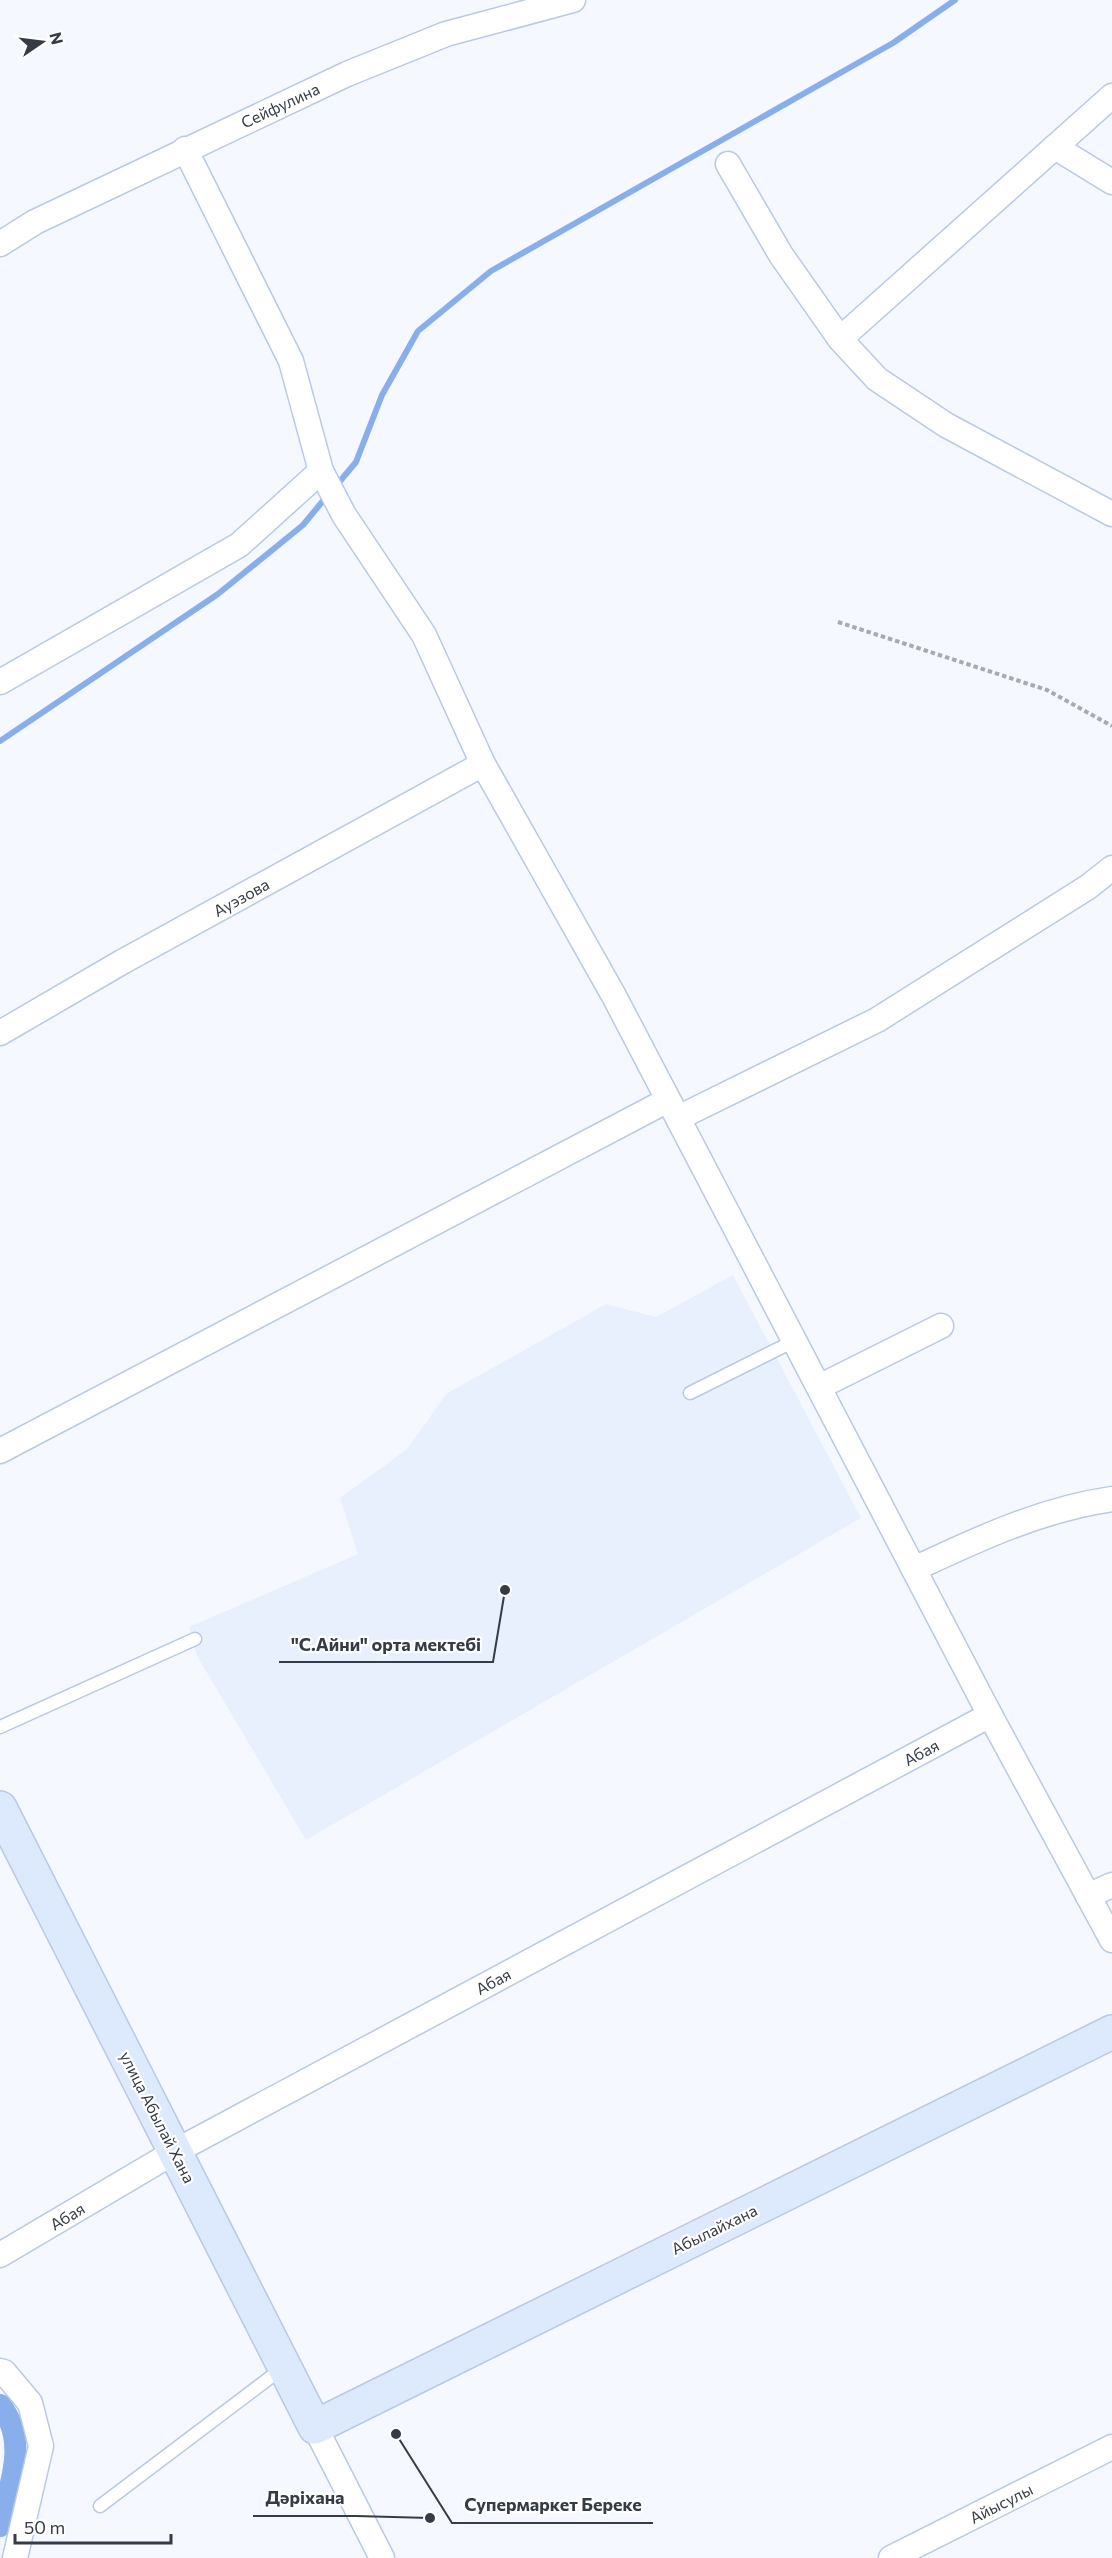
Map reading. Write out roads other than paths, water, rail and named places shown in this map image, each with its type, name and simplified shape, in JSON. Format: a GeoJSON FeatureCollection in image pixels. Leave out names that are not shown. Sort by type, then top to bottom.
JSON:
{"type":"FeatureCollection","features":[{"type":"Feature","properties":{"kind":"main road","name":"улица Абылай Хана"},"geometry":{"type":"LineString","coordinates":[[0,1808],[10,1853],[176,2151],[315,2427]]}},
{"type":"Feature","properties":{"kind":"main road","name":"Абылайхана"},"geometry":{"type":"LineString","coordinates":[[315,2427],[1112,2032]]}},
{"type":"Feature","properties":{"kind":"street","name":"Сейфулина"},"geometry":{"type":"LineString","coordinates":[[0,244],[35,222],[347,74],[446,34],[573,0]]}},
{"type":"Feature","properties":{"kind":"street"},"geometry":{"type":"LineString","coordinates":[[840,339],[1112,96]]}},
{"type":"Feature","properties":{"kind":"street"},"geometry":{"type":"LineString","coordinates":[[1054,147],[1112,182]]}},
{"type":"Feature","properties":{"kind":"street"},"geometry":{"type":"LineString","coordinates":[[185,149],[291,360],[321,471],[344,515],[424,635],[483,764],[614,996],[990,1715],[1111,1935]]}},
{"type":"Feature","properties":{"kind":"street"},"geometry":{"type":"LineString","coordinates":[[729,164],[781,255],[840,339],[877,379],[946,425],[1112,514]]}},
{"type":"Feature","properties":{"kind":"street"},"geometry":{"type":"LineString","coordinates":[[0,682],[239,545],[321,471]]}},
{"type":"Feature","properties":{"kind":"street","name":"Ауэзова"},"geometry":{"type":"LineString","coordinates":[[0,1033],[122,962],[483,764]]}},
{"type":"Feature","properties":{"kind":"street"},"geometry":{"type":"LineString","coordinates":[[0,1451],[673,1109],[877,1020],[1088,887],[1112,868]]}},
{"type":"Feature","properties":{"kind":"street"},"geometry":{"type":"LineString","coordinates":[[819,1387],[941,1326]]}},
{"type":"Feature","properties":{"kind":"street"},"geometry":{"type":"LineString","coordinates":[[914,1569],[997,1530],[1085,1503],[1112,1499]]}},
{"type":"Feature","properties":{"kind":"street","name":"Абая"},"geometry":{"type":"LineString","coordinates":[[0,2255],[176,2151],[990,1715]]}},
{"type":"Feature","properties":{"kind":"street"},"geometry":{"type":"LineString","coordinates":[[1088,1896],[1112,1885]]}},
{"type":"Feature","properties":{"kind":"street"},"geometry":{"type":"LineString","coordinates":[[0,2371],[4,2372],[30,2403],[40,2446],[15,2558]]}},
{"type":"Feature","properties":{"kind":"street"},"geometry":{"type":"LineString","coordinates":[[315,2427],[382,2558]]}},
{"type":"Feature","properties":{"kind":"street","name":"Айысулы"},"geometry":{"type":"LineString","coordinates":[[891,2558],[1112,2447]]}},
{"type":"Feature","properties":{"kind":"lane"},"geometry":{"type":"LineString","coordinates":[[690,1393],[794,1341]]}},
{"type":"Feature","properties":{"kind":"lane"},"geometry":{"type":"LineString","coordinates":[[0,1727],[195,1639]]}},
{"type":"Feature","properties":{"kind":"lane"},"geometry":{"type":"LineString","coordinates":[[100,2506],[285,2366]]}},
{"type":"Feature","properties":{"kind":"waterway"},"geometry":{"type":"LineString","coordinates":[[336,486],[356,462],[382,395],[418,331],[491,271],[893,43],[955,0]]}},
{"type":"Feature","properties":{"kind":"waterway"},"geometry":{"type":"LineString","coordinates":[[0,741],[218,594],[303,525],[327,496]]}},
{"type":"Feature","properties":{"kind":"waterway"},"geometry":{"type":"LineString","coordinates":[[0,2405],[14,2433],[15,2448],[15,2464],[0,2526]]}},
{"type":"Feature","properties":{"kind":"place","name":"\"С.Айни\" орта мектебі"},"geometry":{"type":"Point","coordinates":[505,1590]}},
{"type":"Feature","properties":{"kind":"place","name":"Супермаркет Береке"},"geometry":{"type":"Point","coordinates":[396,2434]}},
{"type":"Feature","properties":{"kind":"place","name":"Дәріхана"},"geometry":{"type":"Point","coordinates":[430,2518]}}]}
